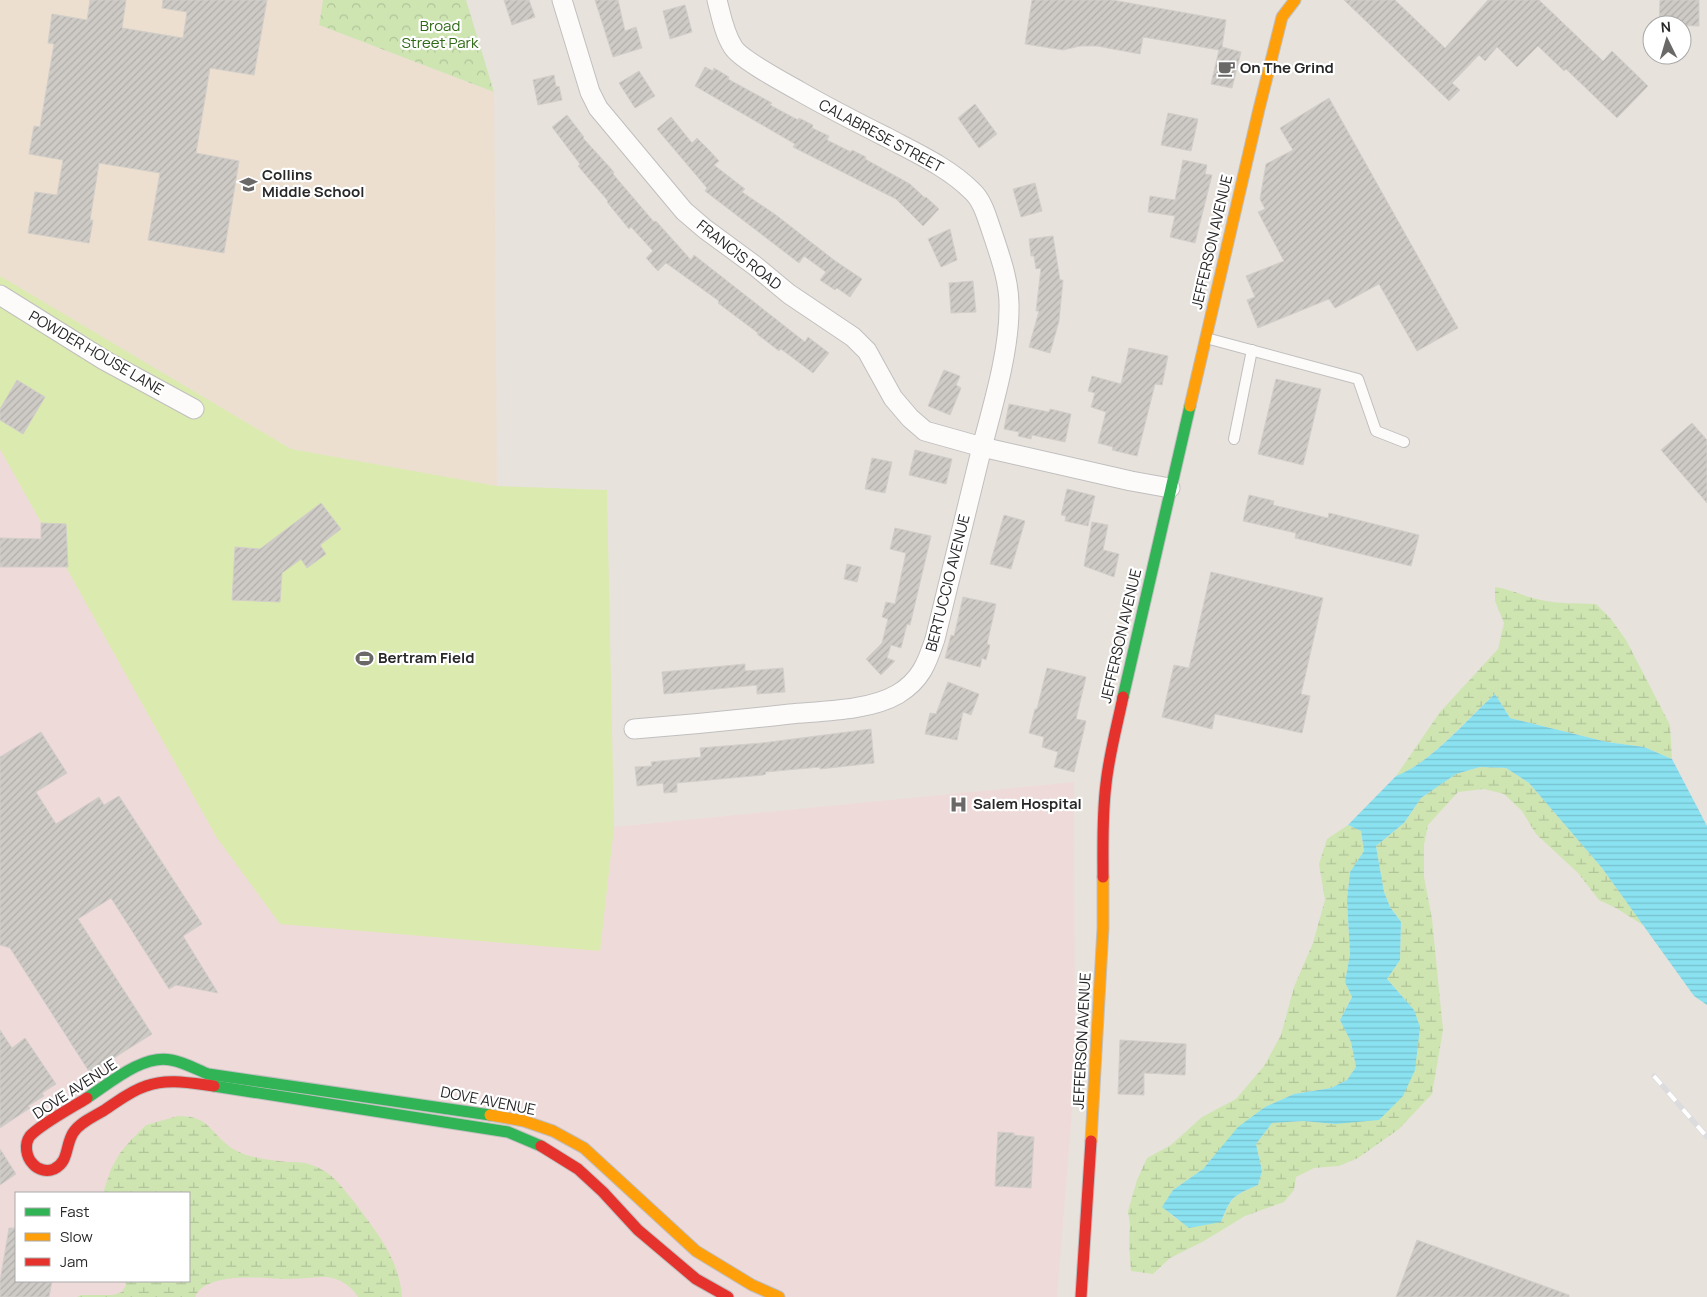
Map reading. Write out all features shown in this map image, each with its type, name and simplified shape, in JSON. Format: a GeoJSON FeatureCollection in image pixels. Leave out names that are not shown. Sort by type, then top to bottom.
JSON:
{"type":"FeatureCollection","features":[{"type":"Feature","properties":{"kind":"street","name":"FRANCIS ROAD"},"geometry":{"type":"LineString","coordinates":[[562,0],[590,92],[598,108],[684,211],[789,294],[853,337],[867,351],[893,398],[910,418],[925,431],[982,447]]}},
{"type":"Feature","properties":{"kind":"street","name":"CALABRESE STREET"},"geometry":{"type":"LineString","coordinates":[[717,0],[733,48],[749,60],[831,109],[923,156],[954,176],[974,192],[984,210],[1002,263],[1008,288],[1009,309],[1003,357],[982,447]]}},
{"type":"Feature","properties":{"kind":"street","name":"JEFFERSON AVENUE"},"geometry":{"type":"LineString","coordinates":[[1081,1297],[1098,1036],[1103,928],[1106,784],[1118,718],[1258,109],[1282,16],[1295,0]]}},
{"type":"Feature","properties":{"kind":"street","name":"POWDER HOUSE LANE"},"geometry":{"type":"LineString","coordinates":[[0,295],[97,356],[194,409]]}},
{"type":"Feature","properties":{"kind":"street"},"geometry":{"type":"LineString","coordinates":[[982,447],[1170,488]]}},
{"type":"Feature","properties":{"kind":"street","name":"BERTUCCIO AVENUE"},"geometry":{"type":"LineString","coordinates":[[634,728],[692,725],[842,709],[882,700],[897,694],[914,682],[927,663],[935,639],[982,447]]}},
{"type":"Feature","properties":{"kind":"street","name":"DOVE AVENUE"},"geometry":{"type":"LineString","coordinates":[[728,1297],[696,1279],[638,1230],[603,1192],[578,1169],[546,1148],[508,1132],[176,1081],[147,1085],[134,1091],[80,1126],[73,1133],[61,1165],[51,1171],[41,1171],[33,1164],[26,1152],[29,1138],[41,1128],[138,1065],[159,1059],[172,1060],[208,1074],[455,1108],[524,1121],[553,1131],[584,1148],[696,1251],[752,1285],[779,1297]]}},
{"type":"Feature","properties":{"kind":"lane"},"geometry":{"type":"LineString","coordinates":[[1205,338],[1358,379],[1376,431],[1404,442]]}},
{"type":"Feature","properties":{"kind":"lane"},"geometry":{"type":"LineString","coordinates":[[1234,439],[1252,350]]}},
{"type":"Feature","properties":{"kind":"lane"},"geometry":{"type":"LineString","coordinates":[[453,1124],[455,1108]]}},
{"type":"Feature","properties":{"kind":"shaded area","name":"Collins Middle School"},"geometry":{"type":"Polygon","coordinates":[[[0,0],[323,0],[319,25],[494,92],[497,486],[291,449],[0,276],[0,0]]]}},
{"type":"Feature","properties":{"kind":"shaded area","name":"Salem Hospital"},"geometry":{"type":"Polygon","coordinates":[[[0,318],[600,951],[614,827],[1074,782],[1075,1074],[1057,1297],[0,1297],[0,318]]]}},
{"type":"Feature","properties":{"kind":"green space","name":"Broad Street Park"},"geometry":{"type":"Polygon","coordinates":[[[323,0],[466,0],[494,92],[319,25],[323,0]]]}},
{"type":"Feature","properties":{"kind":"green space","name":"Bertram Field"},"geometry":{"type":"Polygon","coordinates":[[[0,276],[291,449],[497,486],[607,490],[614,827],[600,951],[280,924],[217,838],[0,449],[0,276]]]}},
{"type":"Feature","properties":{"kind":"green space"},"geometry":{"type":"Polygon","coordinates":[[[1495,587],[1507,589],[1535,599],[1562,603],[1596,604],[1611,619],[1626,640],[1670,725],[1672,759],[1644,747],[1607,742],[1510,718],[1495,694],[1435,751],[1409,770],[1396,776],[1440,712],[1498,649],[1504,623],[1495,601],[1495,587]]]}},
{"type":"Feature","properties":{"kind":"green space"},"geometry":{"type":"Polygon","coordinates":[[[1480,767],[1506,768],[1529,783],[1602,868],[1643,925],[1599,900],[1578,873],[1536,834],[1522,811],[1504,794],[1484,789],[1458,792],[1428,825],[1424,845],[1424,877],[1432,919],[1443,1030],[1432,1094],[1399,1129],[1358,1158],[1339,1166],[1314,1168],[1296,1177],[1294,1190],[1284,1202],[1245,1216],[1204,1241],[1170,1258],[1153,1274],[1131,1271],[1128,1211],[1137,1180],[1147,1158],[1171,1145],[1202,1117],[1236,1099],[1264,1066],[1281,1035],[1294,987],[1313,943],[1325,900],[1319,864],[1327,839],[1348,825],[1361,831],[1364,851],[1350,872],[1347,900],[1350,954],[1345,982],[1352,996],[1340,1020],[1351,1042],[1356,1067],[1347,1080],[1331,1088],[1294,1094],[1265,1107],[1203,1169],[1173,1190],[1163,1207],[1175,1218],[1186,1224],[1221,1222],[1227,1207],[1234,1198],[1258,1185],[1262,1171],[1256,1144],[1272,1123],[1303,1121],[1335,1124],[1414,1010],[1387,979],[1400,960],[1401,922],[1390,907],[1384,892],[1376,846],[1404,823],[1421,798],[1456,774],[1480,767]]]}},
{"type":"Feature","properties":{"kind":"green space"},"geometry":{"type":"Polygon","coordinates":[[[178,1116],[198,1119],[210,1127],[227,1144],[241,1153],[253,1157],[301,1162],[317,1167],[330,1175],[355,1203],[386,1247],[396,1270],[402,1297],[358,1297],[345,1284],[328,1277],[285,1279],[249,1277],[210,1283],[201,1289],[195,1297],[77,1297],[81,1295],[113,1295],[122,1292],[126,1285],[124,1282],[190,1282],[190,1192],[103,1192],[111,1169],[120,1153],[146,1125],[178,1116]]]}},
{"type":"Feature","properties":{"kind":"water"},"geometry":{"type":"Polygon","coordinates":[[[1495,694],[1510,718],[1607,742],[1644,747],[1672,759],[1707,826],[1707,1005],[1694,996],[1602,868],[1529,783],[1506,768],[1480,767],[1456,774],[1421,798],[1404,823],[1376,846],[1384,892],[1390,907],[1401,922],[1400,960],[1387,979],[1414,1010],[1420,1027],[1415,1070],[1403,1096],[1379,1120],[1335,1124],[1303,1121],[1272,1123],[1256,1144],[1262,1171],[1258,1185],[1238,1195],[1230,1202],[1221,1222],[1189,1228],[1162,1207],[1173,1190],[1203,1169],[1238,1127],[1265,1107],[1294,1094],[1331,1088],[1347,1080],[1356,1067],[1351,1042],[1340,1020],[1352,997],[1345,982],[1350,954],[1347,900],[1350,872],[1364,851],[1361,831],[1348,825],[1396,776],[1423,761],[1448,740],[1495,694]]]}},
{"type":"Feature","properties":{"kind":"building"},"geometry":{"type":"Polygon","coordinates":[[[90,0],[126,0],[122,28],[183,38],[187,12],[162,8],[163,0],[267,0],[254,75],[210,68],[196,153],[239,161],[224,253],[148,240],[160,173],[99,163],[90,220],[93,220],[89,243],[28,233],[35,192],[57,195],[63,160],[29,154],[34,126],[40,127],[54,44],[48,43],[52,14],[87,20],[90,0]]]}},
{"type":"Feature","properties":{"kind":"building"},"geometry":{"type":"Polygon","coordinates":[[[504,0],[529,0],[535,17],[512,25],[504,0]]]}},
{"type":"Feature","properties":{"kind":"building"},"geometry":{"type":"Polygon","coordinates":[[[595,0],[618,0],[625,31],[636,27],[642,48],[613,57],[595,0]]]}},
{"type":"Feature","properties":{"kind":"building"},"geometry":{"type":"Polygon","coordinates":[[[1032,0],[1112,0],[1226,20],[1222,47],[1241,52],[1232,88],[1211,84],[1219,50],[1143,37],[1140,54],[1097,46],[1080,46],[1063,50],[1025,44],[1032,0]]]}},
{"type":"Feature","properties":{"kind":"building"},"geometry":{"type":"Polygon","coordinates":[[[1344,0],[1395,0],[1445,48],[1488,0],[1539,0],[1603,61],[1612,51],[1648,86],[1617,118],[1566,69],[1564,71],[1538,46],[1517,67],[1497,47],[1485,61],[1479,55],[1452,83],[1460,90],[1449,101],[1344,0]]]}},
{"type":"Feature","properties":{"kind":"building"},"geometry":{"type":"Polygon","coordinates":[[[1660,0],[1699,0],[1699,26],[1692,26],[1692,15],[1659,15],[1660,0]]]}},
{"type":"Feature","properties":{"kind":"building"},"geometry":{"type":"Polygon","coordinates":[[[685,5],[692,32],[670,39],[663,11],[685,5]]]}},
{"type":"Feature","properties":{"kind":"building"},"geometry":{"type":"Polygon","coordinates":[[[705,67],[713,71],[714,68],[729,77],[728,79],[772,103],[770,105],[798,120],[799,118],[813,125],[812,128],[829,136],[827,140],[866,157],[865,159],[910,184],[939,209],[923,226],[896,199],[793,147],[795,144],[695,86],[705,67]]]}},
{"type":"Feature","properties":{"kind":"building"},"geometry":{"type":"Polygon","coordinates":[[[639,71],[655,96],[635,108],[619,83],[639,71]]]}},
{"type":"Feature","properties":{"kind":"building"},"geometry":{"type":"Polygon","coordinates":[[[554,75],[556,87],[559,86],[562,100],[538,105],[533,80],[554,75]]]}},
{"type":"Feature","properties":{"kind":"building"},"geometry":{"type":"Polygon","coordinates":[[[1329,98],[1458,328],[1417,351],[1379,284],[1335,308],[1329,299],[1258,328],[1247,300],[1255,297],[1246,276],[1284,261],[1258,212],[1265,209],[1260,199],[1266,164],[1293,150],[1280,128],[1329,98]]]}},
{"type":"Feature","properties":{"kind":"building"},"geometry":{"type":"Polygon","coordinates":[[[975,104],[997,134],[979,148],[958,118],[975,104]]]}},
{"type":"Feature","properties":{"kind":"building"},"geometry":{"type":"Polygon","coordinates":[[[1168,113],[1198,119],[1191,151],[1161,145],[1168,113]]]}},
{"type":"Feature","properties":{"kind":"building"},"geometry":{"type":"Polygon","coordinates":[[[567,115],[583,138],[614,172],[613,174],[654,222],[656,221],[691,260],[694,255],[805,342],[808,337],[829,353],[813,373],[781,349],[779,351],[718,303],[719,301],[666,263],[658,271],[646,258],[653,251],[631,227],[629,229],[607,202],[578,166],[580,164],[552,127],[567,115]]]}},
{"type":"Feature","properties":{"kind":"building"},"geometry":{"type":"Polygon","coordinates":[[[671,117],[692,143],[697,138],[708,149],[719,161],[714,165],[745,189],[742,192],[862,279],[850,297],[820,280],[826,272],[804,256],[799,263],[705,191],[707,188],[657,129],[671,117]]]}},
{"type":"Feature","properties":{"kind":"building"},"geometry":{"type":"Polygon","coordinates":[[[1183,160],[1207,165],[1205,174],[1212,175],[1195,243],[1170,237],[1175,216],[1148,212],[1150,196],[1175,200],[1183,160]]]}},
{"type":"Feature","properties":{"kind":"building"},"geometry":{"type":"Polygon","coordinates":[[[1035,183],[1042,211],[1021,217],[1013,189],[1035,183]]]}},
{"type":"Feature","properties":{"kind":"building"},"geometry":{"type":"Polygon","coordinates":[[[950,229],[957,260],[941,267],[928,239],[950,229]]]}},
{"type":"Feature","properties":{"kind":"building"},"geometry":{"type":"Polygon","coordinates":[[[1053,236],[1060,280],[1063,280],[1059,321],[1050,353],[1029,347],[1039,311],[1036,311],[1041,268],[1036,269],[1034,256],[1031,256],[1029,239],[1053,236]]]}},
{"type":"Feature","properties":{"kind":"building"},"geometry":{"type":"Polygon","coordinates":[[[973,281],[976,312],[951,313],[949,283],[973,281]]]}},
{"type":"Feature","properties":{"kind":"building"},"geometry":{"type":"Polygon","coordinates":[[[1129,348],[1168,356],[1162,385],[1155,384],[1137,456],[1112,450],[1113,447],[1098,443],[1106,412],[1091,407],[1095,393],[1088,391],[1092,376],[1121,384],[1129,348]]]}},
{"type":"Feature","properties":{"kind":"building"},"geometry":{"type":"Polygon","coordinates":[[[944,370],[960,376],[956,385],[961,388],[950,415],[928,406],[944,370]]]}},
{"type":"Feature","properties":{"kind":"building"},"geometry":{"type":"Polygon","coordinates":[[[1276,379],[1321,389],[1303,465],[1258,454],[1276,379]]]}},
{"type":"Feature","properties":{"kind":"building"},"geometry":{"type":"Polygon","coordinates":[[[17,380],[45,397],[23,434],[0,420],[0,409],[17,380]]]}},
{"type":"Feature","properties":{"kind":"building"},"geometry":{"type":"Polygon","coordinates":[[[1009,404],[1049,412],[1050,409],[1071,414],[1065,442],[1032,435],[1031,439],[1018,436],[1019,432],[1004,429],[1009,404]]]}},
{"type":"Feature","properties":{"kind":"building"},"geometry":{"type":"Polygon","coordinates":[[[1692,423],[1707,440],[1707,503],[1661,450],[1692,423]]]}},
{"type":"Feature","properties":{"kind":"building"},"geometry":{"type":"Polygon","coordinates":[[[915,450],[952,459],[946,484],[909,475],[915,450]]]}},
{"type":"Feature","properties":{"kind":"building"},"geometry":{"type":"Polygon","coordinates":[[[872,458],[892,462],[885,493],[865,489],[872,458]]]}},
{"type":"Feature","properties":{"kind":"building"},"geometry":{"type":"Polygon","coordinates":[[[1067,489],[1095,496],[1088,526],[1065,521],[1066,516],[1061,515],[1067,489]]]}},
{"type":"Feature","properties":{"kind":"building"},"geometry":{"type":"Polygon","coordinates":[[[1249,495],[1274,501],[1273,505],[1328,518],[1329,513],[1419,535],[1411,566],[1295,538],[1296,533],[1243,521],[1249,495]]]}},
{"type":"Feature","properties":{"kind":"building"},"geometry":{"type":"Polygon","coordinates":[[[321,503],[341,529],[320,545],[326,554],[307,568],[301,559],[282,573],[280,602],[232,600],[235,547],[260,549],[321,503]]]}},
{"type":"Feature","properties":{"kind":"building"},"geometry":{"type":"Polygon","coordinates":[[[1004,515],[1025,521],[1011,569],[990,564],[1004,515]]]}},
{"type":"Feature","properties":{"kind":"building"},"geometry":{"type":"Polygon","coordinates":[[[1092,522],[1108,525],[1103,550],[1119,554],[1114,577],[1084,566],[1092,522]]]}},
{"type":"Feature","properties":{"kind":"building"},"geometry":{"type":"Polygon","coordinates":[[[41,523],[66,524],[68,567],[0,567],[0,538],[41,539],[41,523]]]}},
{"type":"Feature","properties":{"kind":"building"},"geometry":{"type":"Polygon","coordinates":[[[895,528],[931,536],[910,625],[907,624],[901,648],[891,645],[887,658],[895,661],[881,675],[866,659],[882,643],[888,619],[882,617],[886,602],[895,604],[906,553],[890,549],[895,528]]]}},
{"type":"Feature","properties":{"kind":"building"},"geometry":{"type":"Polygon","coordinates":[[[847,564],[861,567],[857,582],[844,579],[847,564]]]}},
{"type":"Feature","properties":{"kind":"building"},"geometry":{"type":"Polygon","coordinates":[[[1211,572],[1323,598],[1301,694],[1310,696],[1302,733],[1215,714],[1212,729],[1162,717],[1174,665],[1189,668],[1211,572]]]}},
{"type":"Feature","properties":{"kind":"building"},"geometry":{"type":"Polygon","coordinates":[[[963,597],[996,604],[987,644],[990,645],[986,660],[982,658],[980,667],[945,658],[951,635],[954,636],[963,597]]]}},
{"type":"Feature","properties":{"kind":"building"},"geometry":{"type":"Polygon","coordinates":[[[745,664],[745,671],[783,668],[785,692],[757,694],[757,685],[664,694],[662,672],[745,664]]]}},
{"type":"Feature","properties":{"kind":"building"},"geometry":{"type":"Polygon","coordinates":[[[1047,668],[1086,677],[1076,719],[1086,721],[1074,772],[1054,767],[1058,752],[1042,747],[1044,737],[1029,733],[1047,668]]]}},
{"type":"Feature","properties":{"kind":"building"},"geometry":{"type":"Polygon","coordinates":[[[948,682],[979,694],[971,715],[963,712],[957,740],[925,734],[930,713],[936,714],[948,682]]]}},
{"type":"Feature","properties":{"kind":"building"},"geometry":{"type":"Polygon","coordinates":[[[871,729],[874,763],[820,769],[820,767],[765,772],[766,774],[763,775],[677,783],[677,792],[664,793],[663,783],[637,786],[635,767],[652,766],[651,762],[701,757],[700,748],[762,743],[871,729]]]}},
{"type":"Feature","properties":{"kind":"building"},"geometry":{"type":"Polygon","coordinates":[[[41,732],[67,773],[36,792],[56,824],[99,797],[104,805],[119,796],[202,924],[183,936],[218,993],[176,985],[169,989],[111,898],[78,919],[152,1034],[90,1073],[10,948],[0,945],[0,757],[41,732]]]}},
{"type":"Feature","properties":{"kind":"building"},"geometry":{"type":"Polygon","coordinates":[[[0,1030],[12,1048],[25,1038],[56,1084],[42,1093],[44,1096],[28,1106],[30,1108],[0,1128],[0,1030]]]}},
{"type":"Feature","properties":{"kind":"building"},"geometry":{"type":"Polygon","coordinates":[[[1120,1040],[1186,1044],[1185,1075],[1144,1073],[1144,1095],[1118,1094],[1120,1040]]]}},
{"type":"Feature","properties":{"kind":"building"},"geometry":{"type":"Polygon","coordinates":[[[998,1132],[1034,1137],[1031,1188],[995,1186],[998,1132]]]}},
{"type":"Feature","properties":{"kind":"building"},"geometry":{"type":"Polygon","coordinates":[[[0,1149],[16,1174],[0,1185],[0,1149]]]}},
{"type":"Feature","properties":{"kind":"building"},"geometry":{"type":"Polygon","coordinates":[[[9,1228],[15,1228],[15,1282],[52,1282],[49,1297],[0,1297],[0,1281],[9,1228]]]}},
{"type":"Feature","properties":{"kind":"building"},"geometry":{"type":"Polygon","coordinates":[[[1417,1240],[1569,1295],[1569,1297],[1396,1297],[1417,1240]]]}},
{"type":"Feature","properties":{"kind":"railway"},"geometry":{"type":"LineString","coordinates":[[1654,1076],[1707,1137]]}},
{"type":"Feature","properties":{"kind":"traffic: fast"},"geometry":{"type":"LineString","coordinates":[[1123,697],[1190,406]]}},
{"type":"Feature","properties":{"kind":"traffic: fast"},"geometry":{"type":"LineString","coordinates":[[87,1098],[138,1065],[160,1059],[180,1062],[208,1074],[490,1115]]}},
{"type":"Feature","properties":{"kind":"traffic: fast"},"geometry":{"type":"LineString","coordinates":[[214,1086],[508,1132],[541,1146]]}},
{"type":"Feature","properties":{"kind":"traffic: slow"},"geometry":{"type":"LineString","coordinates":[[1190,406],[1282,17],[1295,0]]}},
{"type":"Feature","properties":{"kind":"traffic: slow"},"geometry":{"type":"LineString","coordinates":[[1091,1141],[1103,928],[1103,877]]}},
{"type":"Feature","properties":{"kind":"traffic: slow"},"geometry":{"type":"LineString","coordinates":[[490,1115],[524,1121],[553,1131],[584,1148],[696,1251],[752,1285],[779,1297]]}},
{"type":"Feature","properties":{"kind":"traffic: jam"},"geometry":{"type":"LineString","coordinates":[[1103,877],[1103,819],[1106,784],[1123,697]]}},
{"type":"Feature","properties":{"kind":"traffic: jam"},"geometry":{"type":"LineString","coordinates":[[87,1098],[49,1121],[30,1136],[27,1150],[29,1158],[35,1166],[46,1170],[59,1166],[73,1133],[79,1126],[140,1088],[162,1082],[214,1086]]}},
{"type":"Feature","properties":{"kind":"traffic: jam"},"geometry":{"type":"LineString","coordinates":[[1081,1297],[1091,1141]]}},
{"type":"Feature","properties":{"kind":"traffic: jam"},"geometry":{"type":"LineString","coordinates":[[541,1146],[578,1169],[603,1192],[638,1230],[696,1279],[728,1297]]}},
{"type":"Feature","properties":{"kind":"place","name":"On The Grind"},"geometry":{"type":"Point","coordinates":[1226,68]}},
{"type":"Feature","properties":{"kind":"place","name":"Collins Middle School"},"geometry":{"type":"Point","coordinates":[248,184]}},
{"type":"Feature","properties":{"kind":"place","name":"Bertram Field"},"geometry":{"type":"Point","coordinates":[364,658]}},
{"type":"Feature","properties":{"kind":"place","name":"Salem Hospital"},"geometry":{"type":"Point","coordinates":[959,804]}}]}
